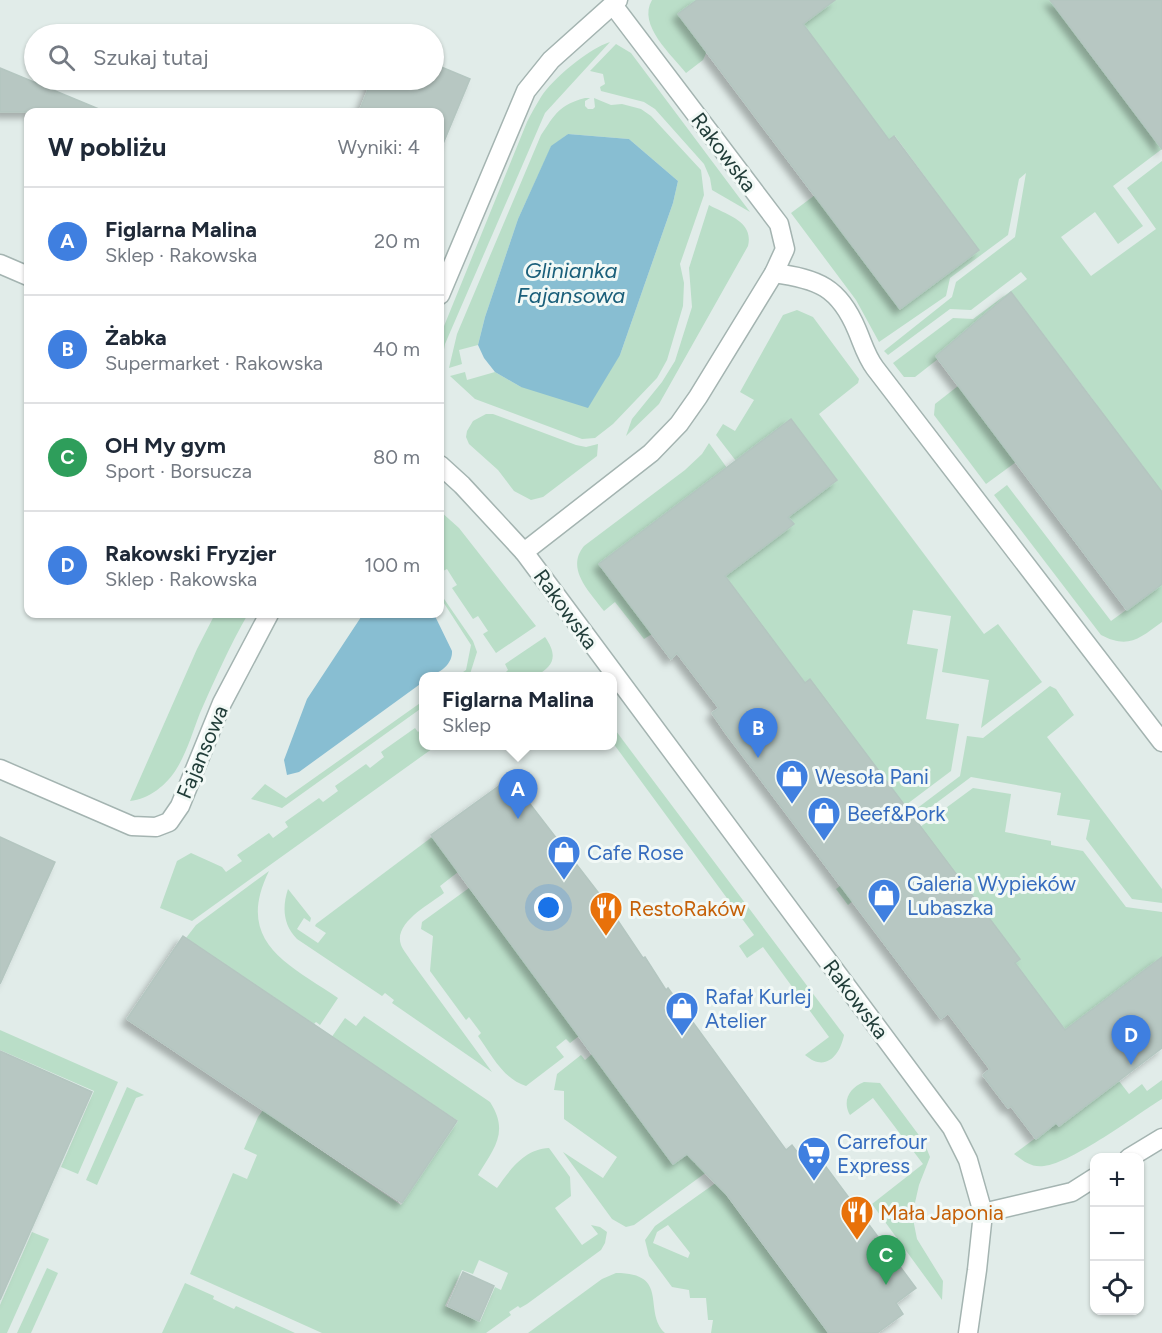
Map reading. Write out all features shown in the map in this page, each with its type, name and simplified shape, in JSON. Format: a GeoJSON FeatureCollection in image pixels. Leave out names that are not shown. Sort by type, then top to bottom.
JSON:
{"type":"FeatureCollection","features":[{"type":"Feature","properties":{"kind":"street","name":"Rakowska"},"geometry":{"type":"LineString","coordinates":[[613,672],[524,552],[651,453],[679,424],[774,273],[785,249],[779,224],[616,2]]}},
{"type":"Feature","properties":{"kind":"street"},"geometry":{"type":"LineString","coordinates":[[444,286],[526,91],[551,60],[616,2]]}},
{"type":"Feature","properties":{"kind":"street"},"geometry":{"type":"LineString","coordinates":[[0,264],[24,274]]}},
{"type":"Feature","properties":{"kind":"street"},"geometry":{"type":"LineString","coordinates":[[774,273],[816,281],[844,304],[867,356],[875,368],[1162,742]]}},
{"type":"Feature","properties":{"kind":"street"},"geometry":{"type":"LineString","coordinates":[[444,469],[524,552]]}},
{"type":"Feature","properties":{"kind":"street","name":"Fajansowa"},"geometry":{"type":"LineString","coordinates":[[0,769],[132,826],[156,827],[169,822],[180,806],[222,703],[267,618]]}},
{"type":"Feature","properties":{"kind":"street","name":"Rakowska"},"geometry":{"type":"LineString","coordinates":[[617,677],[952,1128],[968,1160],[982,1214],[978,1269],[968,1333]]}},
{"type":"Feature","properties":{"kind":"street"},"geometry":{"type":"LineString","coordinates":[[1137,1153],[1162,1138]]}},
{"type":"Feature","properties":{"kind":"street"},"geometry":{"type":"LineString","coordinates":[[982,1214],[1072,1192],[1090,1181]]}},
{"type":"Feature","properties":{"kind":"green space"},"geometry":{"type":"Polygon","coordinates":[[[652,0],[697,0],[707,51],[703,60],[686,73],[665,49],[652,29],[649,10],[652,0]]]}},
{"type":"Feature","properties":{"kind":"green space"},"geometry":{"type":"Polygon","coordinates":[[[835,0],[1050,0],[1162,149],[1113,186],[1143,226],[1118,244],[1095,212],[1061,237],[1091,276],[1156,229],[1127,188],[1162,161],[1162,492],[1114,428],[1092,409],[1097,405],[1015,297],[938,355],[936,357],[938,359],[915,377],[904,377],[893,363],[953,318],[973,319],[1027,279],[1021,272],[971,310],[950,309],[888,355],[884,351],[952,297],[956,282],[1015,237],[1026,173],[1019,179],[1008,235],[950,278],[946,296],[879,342],[856,300],[791,213],[815,195],[900,309],[979,250],[895,136],[889,140],[803,24],[835,0]]]}},
{"type":"Feature","properties":{"kind":"green space"},"geometry":{"type":"Polygon","coordinates":[[[610,42],[545,113],[444,350],[444,326],[529,119],[546,90],[562,73],[602,45],[610,42]]]}},
{"type":"Feature","properties":{"kind":"green space"},"geometry":{"type":"Polygon","coordinates":[[[616,44],[631,53],[750,212],[712,190],[704,164],[655,109],[644,102],[601,91],[600,87],[605,84],[603,74],[590,71],[616,44]]]}},
{"type":"Feature","properties":{"kind":"green space"},"geometry":{"type":"Polygon","coordinates":[[[585,98],[590,98],[585,101],[588,109],[595,107],[594,98],[611,105],[622,104],[641,109],[651,116],[701,170],[704,195],[680,264],[684,283],[683,306],[667,360],[657,378],[613,424],[595,438],[582,439],[475,399],[450,376],[465,372],[467,380],[495,372],[521,387],[620,355],[673,203],[678,181],[629,139],[568,134],[551,147],[518,219],[485,317],[478,345],[459,350],[462,364],[449,368],[457,334],[541,135],[558,111],[585,98]]]}},
{"type":"Feature","properties":{"kind":"green space"},"geometry":{"type":"Polygon","coordinates":[[[709,205],[743,225],[749,237],[748,246],[659,404],[626,436],[632,419],[662,382],[675,361],[692,307],[689,268],[709,205]]]}},
{"type":"Feature","properties":{"kind":"green space"},"geometry":{"type":"Polygon","coordinates":[[[797,310],[813,317],[859,379],[858,383],[819,414],[984,634],[998,624],[1042,682],[981,728],[989,680],[942,672],[951,616],[913,610],[907,644],[938,649],[926,719],[959,724],[951,771],[826,865],[805,683],[717,566],[793,524],[788,517],[837,480],[736,461],[716,435],[723,424],[735,431],[754,400],[740,392],[783,315],[797,310]]]}},
{"type":"Feature","properties":{"kind":"green space"},"geometry":{"type":"Polygon","coordinates":[[[958,386],[1016,462],[986,484],[934,415],[935,404],[958,386]]]}},
{"type":"Feature","properties":{"kind":"green space"},"geometry":{"type":"Polygon","coordinates":[[[486,414],[493,414],[576,445],[586,447],[598,444],[597,456],[543,497],[531,500],[514,491],[498,470],[469,444],[466,437],[467,431],[473,421],[486,414]]]}},
{"type":"Feature","properties":{"kind":"green space"},"geometry":{"type":"Polygon","coordinates":[[[709,443],[727,468],[599,564],[652,634],[644,639],[615,602],[604,611],[592,596],[578,572],[579,555],[584,546],[685,470],[702,454],[709,443]]]}},
{"type":"Feature","properties":{"kind":"green space"},"geometry":{"type":"Polygon","coordinates":[[[1007,485],[1111,621],[1162,584],[1162,622],[1140,637],[1126,642],[1101,635],[994,495],[1007,485]]]}},
{"type":"Feature","properties":{"kind":"green space"},"geometry":{"type":"Polygon","coordinates":[[[444,515],[459,528],[536,626],[496,653],[483,634],[488,631],[478,616],[473,619],[452,588],[457,585],[447,569],[444,570],[444,515]]]}},
{"type":"Feature","properties":{"kind":"green space"},"geometry":{"type":"Polygon","coordinates":[[[444,599],[473,641],[477,652],[471,672],[463,672],[466,670],[471,645],[444,603],[444,599]]]}},
{"type":"Feature","properties":{"kind":"green space"},"geometry":{"type":"Polygon","coordinates":[[[213,618],[246,618],[217,675],[177,768],[157,790],[130,801],[213,618]]]}},
{"type":"Feature","properties":{"kind":"green space"},"geometry":{"type":"Polygon","coordinates":[[[545,637],[553,654],[551,664],[542,672],[506,672],[508,670],[505,664],[545,637]]]}},
{"type":"Feature","properties":{"kind":"green space"},"geometry":{"type":"Polygon","coordinates":[[[1050,686],[1056,689],[1074,715],[1047,737],[1162,889],[1162,903],[1132,899],[1086,839],[1090,820],[1057,815],[1061,793],[971,777],[836,878],[831,873],[960,776],[967,736],[983,738],[1050,686]]]}},
{"type":"Feature","properties":{"kind":"green space"},"geometry":{"type":"Polygon","coordinates":[[[419,704],[419,710],[282,808],[251,799],[265,784],[286,798],[419,704]]]}},
{"type":"Feature","properties":{"kind":"green space"},"geometry":{"type":"Polygon","coordinates":[[[415,728],[419,731],[419,750],[430,750],[192,921],[160,908],[177,861],[191,853],[222,867],[226,872],[242,861],[237,855],[269,833],[273,838],[288,827],[285,822],[319,798],[323,802],[338,791],[335,786],[366,764],[370,768],[384,757],[381,752],[415,728]]]}},
{"type":"Feature","properties":{"kind":"green space"},"geometry":{"type":"Polygon","coordinates":[[[617,732],[844,1035],[835,1055],[826,1062],[813,1060],[805,1055],[829,1037],[763,947],[747,958],[739,946],[754,935],[617,748],[617,732]]]}},
{"type":"Feature","properties":{"kind":"green space"},"geometry":{"type":"Polygon","coordinates":[[[973,788],[1011,794],[1005,832],[1051,841],[1051,845],[1083,851],[1126,907],[1162,912],[1162,957],[1065,1030],[1015,963],[1020,959],[928,837],[848,905],[836,889],[973,788]]]}},
{"type":"Feature","properties":{"kind":"green space"},"geometry":{"type":"Polygon","coordinates":[[[432,837],[458,872],[440,886],[444,893],[407,922],[402,929],[401,945],[492,1072],[392,1003],[394,1000],[385,993],[382,996],[297,939],[286,922],[285,902],[288,889],[311,918],[310,922],[304,918],[297,929],[318,943],[326,933],[315,926],[316,924],[432,837]]]}},
{"type":"Feature","properties":{"kind":"green space"},"geometry":{"type":"Polygon","coordinates":[[[269,871],[260,895],[258,916],[262,933],[285,962],[338,998],[320,1025],[316,1022],[314,1024],[186,938],[196,925],[269,871]]]}},
{"type":"Feature","properties":{"kind":"green space"},"geometry":{"type":"Polygon","coordinates":[[[469,888],[579,1036],[570,1043],[566,1039],[556,1047],[564,1057],[526,1086],[511,1078],[498,1065],[478,1036],[481,1033],[469,1017],[466,1020],[430,971],[433,936],[421,929],[422,922],[469,888]]]}},
{"type":"Feature","properties":{"kind":"green space"},"geometry":{"type":"Polygon","coordinates":[[[364,1016],[490,1102],[499,1123],[499,1132],[494,1149],[478,1175],[497,1188],[525,1156],[540,1149],[549,1148],[570,1177],[571,1196],[555,1208],[582,1245],[598,1234],[591,1225],[607,1232],[601,1250],[527,1304],[520,1308],[518,1306],[509,1312],[511,1315],[486,1333],[322,1333],[190,1274],[233,1173],[247,1179],[257,1155],[244,1149],[258,1117],[266,1106],[294,1125],[291,1130],[401,1205],[458,1121],[331,1038],[345,1018],[356,1026],[364,1016]],[[479,1260],[473,1274],[462,1270],[445,1306],[480,1322],[495,1287],[501,1290],[508,1273],[479,1260]]]}},
{"type":"Feature","properties":{"kind":"green space"},"geometry":{"type":"Polygon","coordinates":[[[0,1030],[118,1082],[78,1174],[61,1167],[94,1091],[0,1050],[0,1030]]]}},
{"type":"Feature","properties":{"kind":"green space"},"geometry":{"type":"Polygon","coordinates":[[[592,1054],[673,1164],[702,1144],[715,1166],[634,1225],[626,1227],[612,1219],[563,1152],[603,1178],[617,1157],[564,1119],[564,1091],[554,1090],[557,1074],[581,1055],[585,1060],[592,1054]]]}},
{"type":"Feature","properties":{"kind":"green space"},"geometry":{"type":"Polygon","coordinates":[[[1162,1080],[1162,1099],[1087,1148],[1056,1163],[1036,1166],[1014,1154],[1056,1123],[1059,1126],[1119,1081],[1129,1094],[1142,1084],[1147,1091],[1162,1080]]]}},
{"type":"Feature","properties":{"kind":"green space"},"geometry":{"type":"Polygon","coordinates":[[[864,1082],[880,1083],[924,1142],[930,1157],[919,1185],[914,1207],[914,1224],[917,1239],[943,1281],[942,1300],[872,1204],[923,1164],[873,1098],[850,1115],[847,1105],[848,1096],[854,1088],[864,1082]]]}},
{"type":"Feature","properties":{"kind":"green space"},"geometry":{"type":"Polygon","coordinates":[[[127,1087],[144,1095],[136,1098],[97,1185],[86,1180],[127,1087]]]}},
{"type":"Feature","properties":{"kind":"green space"},"geometry":{"type":"Polygon","coordinates":[[[724,1177],[733,1189],[726,1195],[828,1333],[711,1333],[713,1320],[708,1320],[706,1298],[690,1298],[689,1290],[672,1287],[649,1256],[645,1240],[655,1226],[724,1177]],[[668,1225],[657,1232],[653,1243],[688,1258],[690,1253],[668,1225]]]}},
{"type":"Feature","properties":{"kind":"green space"},"geometry":{"type":"Polygon","coordinates":[[[32,1232],[49,1239],[7,1333],[0,1333],[0,1305],[32,1232]]]}},
{"type":"Feature","properties":{"kind":"green space"},"geometry":{"type":"Polygon","coordinates":[[[47,1268],[58,1273],[31,1333],[17,1333],[47,1268]]]}},
{"type":"Feature","properties":{"kind":"green space"},"geometry":{"type":"Polygon","coordinates":[[[616,1273],[644,1279],[650,1286],[655,1314],[665,1333],[528,1333],[602,1279],[616,1273]]]}},
{"type":"Feature","properties":{"kind":"green space"},"geometry":{"type":"Polygon","coordinates":[[[185,1283],[214,1296],[213,1299],[234,1309],[236,1306],[295,1333],[162,1333],[185,1283]]]}},
{"type":"Feature","properties":{"kind":"water","name":"Glinianka Fajansowa"},"geometry":{"type":"Polygon","coordinates":[[[568,134],[629,139],[678,181],[673,203],[620,355],[588,408],[521,387],[495,372],[484,358],[478,345],[485,317],[518,219],[551,146],[568,134]]]}},
{"type":"Feature","properties":{"kind":"water"},"geometry":{"type":"Polygon","coordinates":[[[360,618],[436,618],[452,651],[450,661],[443,669],[439,672],[419,672],[419,685],[299,772],[287,775],[284,760],[307,699],[360,618]]]}},
{"type":"Feature","properties":{"kind":"building"},"geometry":{"type":"Polygon","coordinates":[[[697,0],[835,0],[803,24],[889,140],[894,136],[979,250],[900,309],[678,14],[697,0]]]}},
{"type":"Feature","properties":{"kind":"building"},"geometry":{"type":"Polygon","coordinates":[[[1050,0],[1162,0],[1162,149],[1050,0]]]}},
{"type":"Feature","properties":{"kind":"building"},"geometry":{"type":"Polygon","coordinates":[[[0,68],[24,78],[24,90],[53,90],[96,108],[24,108],[24,112],[0,112],[0,68]]]}},
{"type":"Feature","properties":{"kind":"building"},"geometry":{"type":"Polygon","coordinates":[[[444,68],[470,79],[444,141],[444,108],[361,108],[368,90],[444,90],[444,68]]]}},
{"type":"Feature","properties":{"kind":"building"},"geometry":{"type":"Polygon","coordinates":[[[1011,292],[1162,492],[1162,584],[1127,610],[936,356],[1011,292]]]}},
{"type":"Feature","properties":{"kind":"building"},"geometry":{"type":"Polygon","coordinates":[[[791,419],[837,480],[788,517],[794,524],[725,576],[805,683],[810,679],[1020,959],[1015,963],[1065,1030],[1162,957],[1162,1048],[1059,1126],[1056,1123],[1036,1139],[983,1075],[990,1069],[948,1013],[941,1019],[725,732],[712,713],[719,708],[677,653],[671,659],[599,564],[791,419]]]}},
{"type":"Feature","properties":{"kind":"building"},"geometry":{"type":"Polygon","coordinates":[[[510,778],[604,900],[666,990],[668,988],[786,1150],[792,1145],[803,1160],[815,1152],[916,1288],[896,1303],[903,1314],[877,1333],[829,1333],[728,1196],[687,1154],[673,1164],[431,835],[510,778]]]}},
{"type":"Feature","properties":{"kind":"building"},"geometry":{"type":"Polygon","coordinates":[[[0,837],[55,862],[0,984],[0,837]]]}},
{"type":"Feature","properties":{"kind":"building"},"geometry":{"type":"Polygon","coordinates":[[[183,936],[457,1121],[402,1203],[127,1019],[183,936]]]}},
{"type":"Feature","properties":{"kind":"building"},"geometry":{"type":"Polygon","coordinates":[[[0,1051],[92,1092],[0,1300],[0,1051]]]}},
{"type":"Feature","properties":{"kind":"building"},"geometry":{"type":"Polygon","coordinates":[[[463,1272],[494,1286],[479,1321],[448,1306],[463,1272]]]}},
{"type":"Feature","properties":{"kind":"place","name":"Żabka"},"geometry":{"type":"Point","coordinates":[758,758]}},
{"type":"Feature","properties":{"kind":"place","name":"Wesoła Pani"},"geometry":{"type":"Point","coordinates":[792,805]}},
{"type":"Feature","properties":{"kind":"place","name":"Figlarna Malina"},"geometry":{"type":"Point","coordinates":[518,819]}},
{"type":"Feature","properties":{"kind":"place","name":"Beef&Pork"},"geometry":{"type":"Point","coordinates":[824,842]}},
{"type":"Feature","properties":{"kind":"place","name":"Cafe Rose"},"geometry":{"type":"Point","coordinates":[564,881]}},
{"type":"Feature","properties":{"kind":"place","name":"Galeria Wypieków Lubaszka"},"geometry":{"type":"Point","coordinates":[884,924]}},
{"type":"Feature","properties":{"kind":"place","name":"RestoRaków"},"geometry":{"type":"Point","coordinates":[606,937]}},
{"type":"Feature","properties":{"kind":"place","name":"Rafał Kurlej Atelier"},"geometry":{"type":"Point","coordinates":[682,1037]}},
{"type":"Feature","properties":{"kind":"place","name":"Rakowski Fryzjer"},"geometry":{"type":"Point","coordinates":[1131,1065]}},
{"type":"Feature","properties":{"kind":"place","name":"Carrefour Express"},"geometry":{"type":"Point","coordinates":[814,1182]}},
{"type":"Feature","properties":{"kind":"place","name":"Mała Japonia"},"geometry":{"type":"Point","coordinates":[857,1241]}},
{"type":"Feature","properties":{"kind":"place","name":"OH My gym"},"geometry":{"type":"Point","coordinates":[886,1285]}}]}
